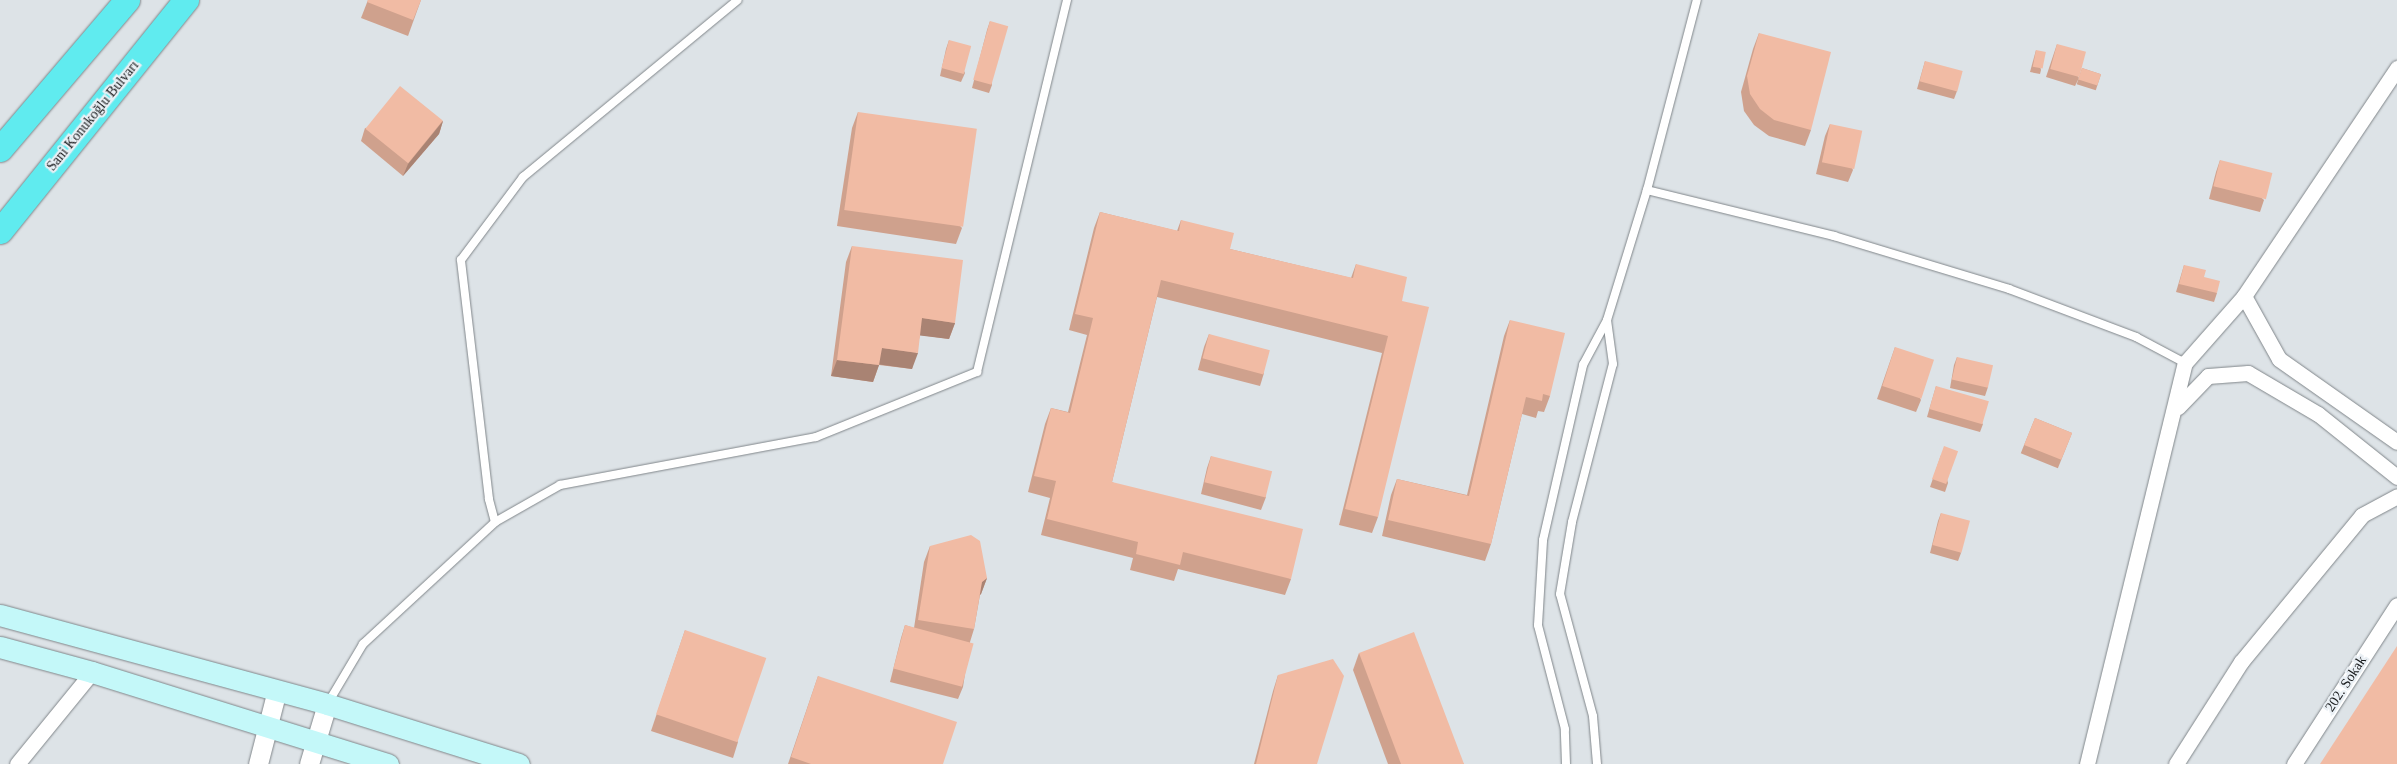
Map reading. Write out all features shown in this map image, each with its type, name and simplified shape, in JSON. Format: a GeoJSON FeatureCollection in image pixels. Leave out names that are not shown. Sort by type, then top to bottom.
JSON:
{"type":"FeatureCollection","features":[{"type":"Feature","properties":{"kind":"highway"},"geometry":{"type":"LineString","coordinates":[[1,147],[127,0]]}},
{"type":"Feature","properties":{"kind":"highway","name":"Sani Konukoğlu Bulvarı"},"geometry":{"type":"LineString","coordinates":[[0,231],[186,0]]}},
{"type":"Feature","properties":{"kind":"main road"},"geometry":{"type":"LineString","coordinates":[[0,615],[327,704],[519,764]]}},
{"type":"Feature","properties":{"kind":"main road"},"geometry":{"type":"LineString","coordinates":[[0,647],[92,672],[388,764]]}},
{"type":"Feature","properties":{"kind":"street"},"geometry":{"type":"LineString","coordinates":[[2087,764],[2176,408],[2185,363],[2244,296],[2397,68]]}},
{"type":"Feature","properties":{"kind":"street"},"geometry":{"type":"LineString","coordinates":[[2244,296],[2279,359],[2397,442]]}},
{"type":"Feature","properties":{"kind":"street"},"geometry":{"type":"LineString","coordinates":[[2176,408],[2208,376],[2248,373],[2318,414],[2396,472]]}},
{"type":"Feature","properties":{"kind":"street"},"geometry":{"type":"LineString","coordinates":[[2176,764],[2240,662],[2362,515],[2397,496]]}},
{"type":"Feature","properties":{"kind":"street","name":"202. Sokak"},"geometry":{"type":"LineString","coordinates":[[2294,764],[2397,605]]}},
{"type":"Feature","properties":{"kind":"street"},"geometry":{"type":"LineString","coordinates":[[17,764],[92,672]]}},
{"type":"Feature","properties":{"kind":"street"},"geometry":{"type":"LineString","coordinates":[[258,764],[277,690]]}},
{"type":"Feature","properties":{"kind":"street"},"geometry":{"type":"LineString","coordinates":[[309,764],[318,741],[327,704]]}},
{"type":"Feature","properties":{"kind":"lane"},"geometry":{"type":"LineString","coordinates":[[495,522],[489,499],[461,260],[523,177],[738,0]]}},
{"type":"Feature","properties":{"kind":"lane"},"geometry":{"type":"LineString","coordinates":[[327,704],[363,644],[495,522],[560,486],[816,437],[977,372],[1067,0]]}},
{"type":"Feature","properties":{"kind":"lane"},"geometry":{"type":"LineString","coordinates":[[1566,764],[1566,729],[1538,625],[1543,540],[1583,365],[1608,320],[1647,190],[1697,0]]}},
{"type":"Feature","properties":{"kind":"lane"},"geometry":{"type":"LineString","coordinates":[[1647,190],[1834,236],[2009,289],[2136,336],[2185,363]]}},
{"type":"Feature","properties":{"kind":"lane"},"geometry":{"type":"LineString","coordinates":[[1596,764],[1593,716],[1560,594],[1572,522],[1613,364],[1608,320]]}},
{"type":"Feature","properties":{"kind":"building"},"geometry":{"type":"Polygon","coordinates":[[[368,0],[421,0],[413,20],[367,2],[368,0]]]}},
{"type":"Feature","properties":{"kind":"building"},"geometry":{"type":"Polygon","coordinates":[[[990,21],[1008,26],[991,85],[973,80],[990,21]]]}},
{"type":"Feature","properties":{"kind":"building"},"geometry":{"type":"Polygon","coordinates":[[[1759,33],[1831,52],[1811,130],[1774,120],[1760,109],[1750,94],[1747,76],[1759,33]]]}},
{"type":"Feature","properties":{"kind":"building"},"geometry":{"type":"Polygon","coordinates":[[[949,40],[971,46],[964,74],[941,68],[949,40]]]}},
{"type":"Feature","properties":{"kind":"building"},"geometry":{"type":"Polygon","coordinates":[[[2057,44],[2086,52],[2079,77],[2050,69],[2057,44]]]}},
{"type":"Feature","properties":{"kind":"building"},"geometry":{"type":"Polygon","coordinates":[[[2036,50],[2046,52],[2043,69],[2033,67],[2036,50]]]}},
{"type":"Feature","properties":{"kind":"building"},"geometry":{"type":"Polygon","coordinates":[[[1925,61],[1963,71],[1957,91],[1920,81],[1925,61]]]}},
{"type":"Feature","properties":{"kind":"building"},"geometry":{"type":"Polygon","coordinates":[[[2082,68],[2101,74],[2097,86],[2078,79],[2082,68]]]}},
{"type":"Feature","properties":{"kind":"building"},"geometry":{"type":"Polygon","coordinates":[[[400,86],[443,121],[408,163],[365,129],[400,86]]]}},
{"type":"Feature","properties":{"kind":"building"},"geometry":{"type":"Polygon","coordinates":[[[858,112],[977,129],[963,227],[844,210],[858,112]]]}},
{"type":"Feature","properties":{"kind":"building"},"geometry":{"type":"Polygon","coordinates":[[[1830,124],[1862,131],[1854,169],[1822,162],[1830,124]]]}},
{"type":"Feature","properties":{"kind":"building"},"geometry":{"type":"Polygon","coordinates":[[[2220,160],[2272,173],[2266,199],[2213,186],[2220,160]]]}},
{"type":"Feature","properties":{"kind":"building"},"geometry":{"type":"Polygon","coordinates":[[[1100,212],[1179,231],[1181,220],[1234,233],[1230,249],[1353,278],[1356,264],[1407,277],[1402,301],[1429,307],[1378,517],[1345,509],[1388,336],[1161,280],[1112,482],[1303,529],[1291,579],[1183,552],[1180,565],[1136,554],[1138,542],[1047,519],[1056,481],[1034,476],[1051,408],[1070,413],[1093,318],[1075,314],[1100,212]]]}},
{"type":"Feature","properties":{"kind":"building"},"geometry":{"type":"Polygon","coordinates":[[[852,246],[963,260],[955,323],[922,318],[918,353],[882,348],[879,365],[837,360],[852,246]]]}},
{"type":"Feature","properties":{"kind":"building"},"geometry":{"type":"Polygon","coordinates":[[[2184,265],[2206,270],[2204,277],[2220,281],[2217,293],[2179,284],[2184,265]]]}},
{"type":"Feature","properties":{"kind":"building"},"geometry":{"type":"Polygon","coordinates":[[[1510,320],[1565,333],[1550,396],[1543,394],[1542,401],[1526,397],[1491,544],[1388,520],[1397,479],[1469,496],[1510,320]]]}},
{"type":"Feature","properties":{"kind":"building"},"geometry":{"type":"Polygon","coordinates":[[[1209,334],[1270,350],[1263,374],[1203,358],[1209,334]]]}},
{"type":"Feature","properties":{"kind":"building"},"geometry":{"type":"Polygon","coordinates":[[[1895,347],[1934,360],[1921,399],[1882,386],[1895,347]]]}},
{"type":"Feature","properties":{"kind":"building"},"geometry":{"type":"Polygon","coordinates":[[[1957,357],[1993,365],[1988,388],[1952,379],[1957,357]]]}},
{"type":"Feature","properties":{"kind":"building"},"geometry":{"type":"Polygon","coordinates":[[[1936,386],[1989,401],[1982,424],[1929,409],[1936,386]]]}},
{"type":"Feature","properties":{"kind":"building"},"geometry":{"type":"Polygon","coordinates":[[[2035,418],[2072,433],[2061,460],[2024,445],[2035,418]]]}},
{"type":"Feature","properties":{"kind":"building"},"geometry":{"type":"Polygon","coordinates":[[[1944,446],[1958,451],[1946,484],[1932,479],[1944,446]]]}},
{"type":"Feature","properties":{"kind":"building"},"geometry":{"type":"Polygon","coordinates":[[[1211,456],[1272,471],[1266,497],[1204,482],[1211,456]]]}},
{"type":"Feature","properties":{"kind":"building"},"geometry":{"type":"Polygon","coordinates":[[[1941,513],[1970,521],[1961,553],[1932,545],[1941,513]]]}},
{"type":"Feature","properties":{"kind":"building"},"geometry":{"type":"Polygon","coordinates":[[[971,535],[980,541],[987,578],[982,582],[974,629],[918,620],[930,546],[971,535]]]}},
{"type":"Feature","properties":{"kind":"building"},"geometry":{"type":"Polygon","coordinates":[[[905,625],[974,643],[962,687],[893,668],[905,625]]]}},
{"type":"Feature","properties":{"kind":"building"},"geometry":{"type":"Polygon","coordinates":[[[685,630],[766,658],[737,742],[656,714],[685,630]]]}},
{"type":"Feature","properties":{"kind":"building"},"geometry":{"type":"Polygon","coordinates":[[[1414,632],[1464,764],[1401,764],[1359,653],[1414,632]]]}},
{"type":"Feature","properties":{"kind":"building"},"geometry":{"type":"Polygon","coordinates":[[[2397,646],[2397,764],[2320,764],[2397,646]]]}},
{"type":"Feature","properties":{"kind":"building"},"geometry":{"type":"Polygon","coordinates":[[[1333,659],[1344,676],[1317,764],[1256,764],[1278,675],[1333,659]]]}},
{"type":"Feature","properties":{"kind":"building"},"geometry":{"type":"Polygon","coordinates":[[[818,676],[957,722],[943,764],[811,764],[791,757],[818,676]]]}}]}
